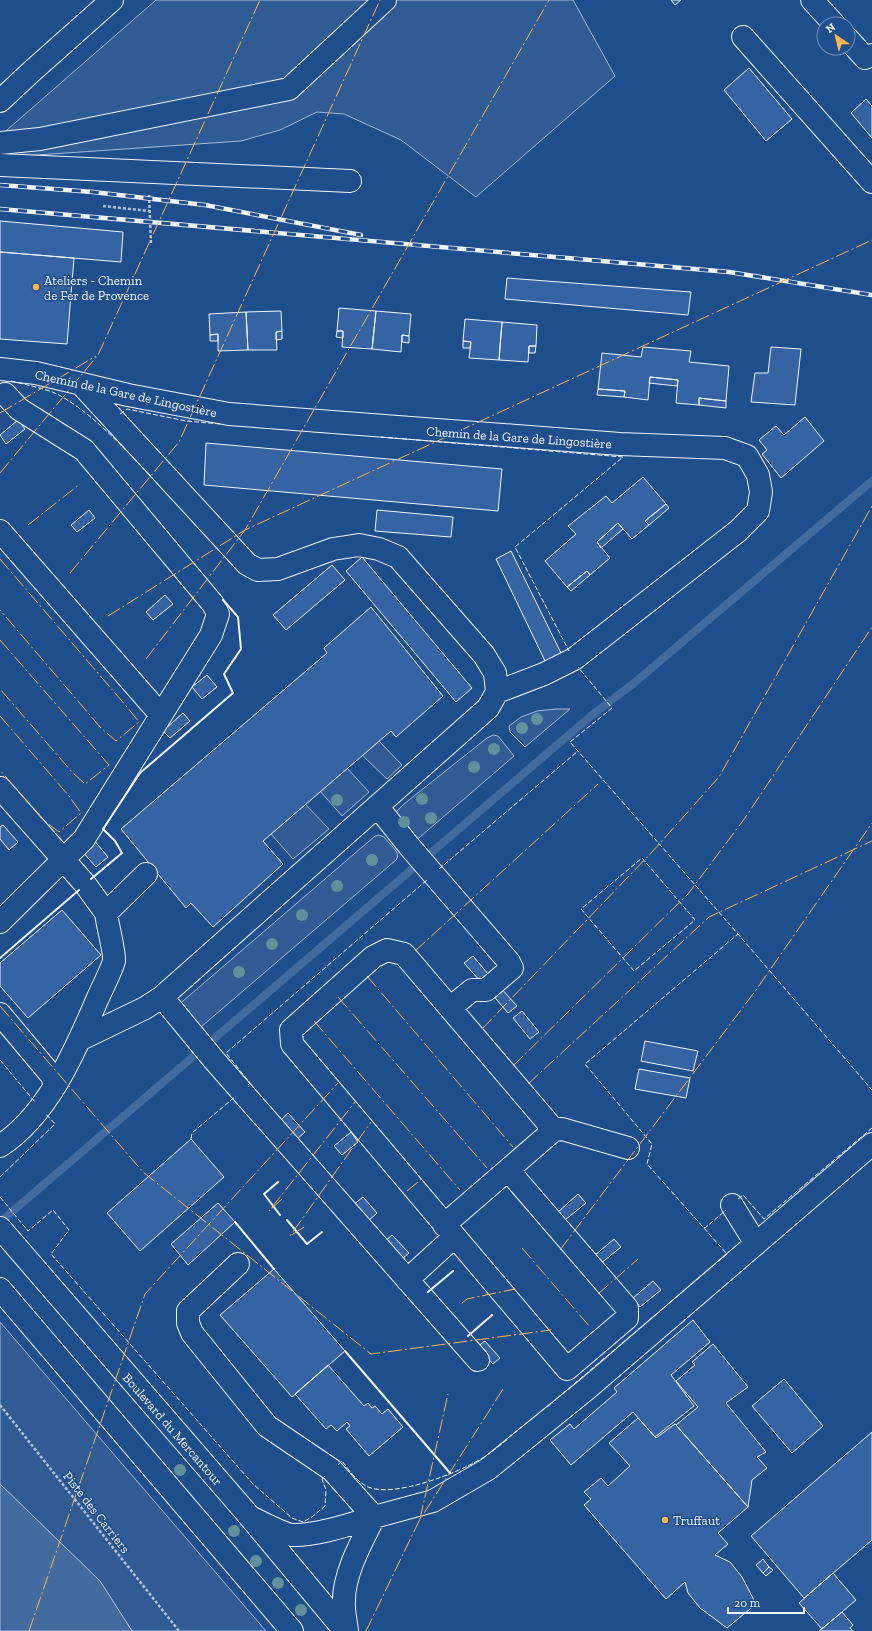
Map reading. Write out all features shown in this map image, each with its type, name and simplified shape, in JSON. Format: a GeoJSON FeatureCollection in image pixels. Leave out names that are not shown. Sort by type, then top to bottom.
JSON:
{"type":"FeatureCollection","features":[{"type":"Feature","properties":{"kind":"street"},"geometry":{"type":"LineString","coordinates":[[0,101],[112,0]]}},
{"type":"Feature","properties":{"kind":"street"},"geometry":{"type":"LineString","coordinates":[[0,142],[40,139],[289,89],[385,0]]}},
{"type":"Feature","properties":{"kind":"street"},"geometry":{"type":"LineString","coordinates":[[812,0],[827,16]]}},
{"type":"Feature","properties":{"kind":"street"},"geometry":{"type":"LineString","coordinates":[[743,37],[872,182]]}},
{"type":"Feature","properties":{"kind":"street"},"geometry":{"type":"LineString","coordinates":[[856,48],[864,58],[872,55]]}},
{"type":"Feature","properties":{"kind":"street"},"geometry":{"type":"LineString","coordinates":[[0,165],[350,181]]}},
{"type":"Feature","properties":{"kind":"street","name":"Chemin de la Gare de Lingostière"},"geometry":{"type":"LineString","coordinates":[[0,369],[36,373],[128,395],[229,414],[620,444],[725,448],[747,456],[758,475],[761,492],[758,512],[738,531],[574,659],[544,674],[497,692]]}},
{"type":"Feature","properties":{"kind":"street"},"geometry":{"type":"LineString","coordinates":[[79,1040],[145,1008],[162,997],[488,708],[497,692],[495,673],[484,655],[398,557],[379,549],[359,545],[333,549],[278,569],[258,570],[247,564],[81,384]]}},
{"type":"Feature","properties":{"kind":"street"},"geometry":{"type":"LineString","coordinates":[[0,922],[84,838],[211,635],[218,614],[213,604],[84,450],[19,409],[5,394]]}},
{"type":"Feature","properties":{"kind":"street"},"geometry":{"type":"LineString","coordinates":[[0,531],[161,715]]}},
{"type":"Feature","properties":{"kind":"street"},"geometry":{"type":"LineString","coordinates":[[0,788],[85,884],[106,913],[114,960],[79,1040],[55,1086],[40,1107],[13,1137],[0,1146]]}},
{"type":"Feature","properties":{"kind":"street"},"geometry":{"type":"LineString","coordinates":[[377,806],[433,875],[509,962],[512,968],[486,990],[472,990],[450,1008]]}},
{"type":"Feature","properties":{"kind":"street"},"geometry":{"type":"LineString","coordinates":[[106,913],[146,874]]}},
{"type":"Feature","properties":{"kind":"street"},"geometry":{"type":"LineString","coordinates":[[508,1170],[626,1308],[627,1318],[568,1369],[449,1231],[292,1044],[292,1030],[373,956],[387,950],[404,954],[554,1130]]}},
{"type":"Feature","properties":{"kind":"street"},"geometry":{"type":"LineString","coordinates":[[162,997],[214,1060],[478,1360]]}},
{"type":"Feature","properties":{"kind":"street"},"geometry":{"type":"LineString","coordinates":[[0,1014],[52,1076],[55,1086]]}},
{"type":"Feature","properties":{"kind":"street"},"geometry":{"type":"LineString","coordinates":[[407,1280],[449,1231],[508,1170],[554,1130],[562,1129],[628,1148]]}},
{"type":"Feature","properties":{"kind":"street"},"geometry":{"type":"LineString","coordinates":[[250,1517],[291,1535],[314,1533],[341,1527],[433,1501],[488,1469],[588,1388],[872,1144]]}},
{"type":"Feature","properties":{"kind":"street"},"geometry":{"type":"LineString","coordinates":[[732,1205],[756,1244]]}},
{"type":"Feature","properties":{"kind":"street","name":"Boulevard du Mercantour"},"geometry":{"type":"LineString","coordinates":[[0,1228],[250,1517],[346,1631]]}},
{"type":"Feature","properties":{"kind":"street"},"geometry":{"type":"LineString","coordinates":[[238,1264],[188,1311],[188,1323],[192,1333],[267,1426],[332,1470],[374,1518]]}},
{"type":"Feature","properties":{"kind":"street"},"geometry":{"type":"LineString","coordinates":[[0,1289],[292,1631]]}},
{"type":"Feature","properties":{"kind":"street"},"geometry":{"type":"LineString","coordinates":[[346,1631],[344,1599],[348,1575],[374,1518]]}},
{"type":"Feature","properties":{"kind":"path"},"geometry":{"type":"LineString","coordinates":[[146,172],[151,222],[151,244]]}},
{"type":"Feature","properties":{"kind":"path"},"geometry":{"type":"LineString","coordinates":[[103,206],[149,211]]}},
{"type":"Feature","properties":{"kind":"path","name":"Piste des Carriers"},"geometry":{"type":"LineString","coordinates":[[0,1405],[179,1631]]}},
{"type":"Feature","properties":{"kind":"shaded area"},"geometry":{"type":"Polygon","coordinates":[[[156,0],[573,0],[615,76],[476,197],[401,140],[344,114],[317,112],[280,130],[241,141],[8,157],[0,156],[0,136],[156,0]]]}},
{"type":"Feature","properties":{"kind":"shaded area"},"geometry":{"type":"Polygon","coordinates":[[[570,709],[525,747],[510,732],[509,726],[521,717],[537,711],[570,709]]]}},
{"type":"Feature","properties":{"kind":"shaded area"},"geometry":{"type":"Polygon","coordinates":[[[493,735],[498,736],[514,756],[413,843],[394,814],[404,804],[487,738],[493,735]]]}},
{"type":"Feature","properties":{"kind":"shaded area"},"geometry":{"type":"Polygon","coordinates":[[[379,741],[402,765],[387,779],[362,755],[379,741]]]}},
{"type":"Feature","properties":{"kind":"shaded area"},"geometry":{"type":"Polygon","coordinates":[[[347,768],[369,792],[342,816],[320,791],[347,768]]]}},
{"type":"Feature","properties":{"kind":"shaded area"},"geometry":{"type":"Polygon","coordinates":[[[305,804],[329,829],[293,859],[271,834],[305,804]]]}},
{"type":"Feature","properties":{"kind":"shaded area"},"geometry":{"type":"Polygon","coordinates":[[[379,835],[384,837],[396,851],[398,856],[396,860],[201,1027],[196,1027],[179,1005],[375,836],[379,835]]]}},
{"type":"Feature","properties":{"kind":"shaded area"},"geometry":{"type":"Polygon","coordinates":[[[0,1322],[266,1631],[132,1631],[100,1581],[0,1484],[0,1322]]]}},
{"type":"Feature","properties":{"kind":"shaded area"},"geometry":{"type":"Polygon","coordinates":[[[0,1484],[100,1581],[132,1631],[0,1631],[0,1484]]]}},
{"type":"Feature","properties":{"kind":"building"},"geometry":{"type":"Polygon","coordinates":[[[671,0],[681,0],[675,5],[671,0]]]}},
{"type":"Feature","properties":{"kind":"building"},"geometry":{"type":"Polygon","coordinates":[[[749,68],[792,119],[766,141],[724,90],[749,68]]]}},
{"type":"Feature","properties":{"kind":"building"},"geometry":{"type":"Polygon","coordinates":[[[866,99],[872,106],[872,138],[851,113],[866,99]]]}},
{"type":"Feature","properties":{"kind":"building"},"geometry":{"type":"Polygon","coordinates":[[[0,221],[123,232],[121,262],[0,252],[0,221]]]}},
{"type":"Feature","properties":{"kind":"building","name":"Ateliers - Chemin de Fer de Provence"},"geometry":{"type":"Polygon","coordinates":[[[0,252],[74,258],[67,344],[0,339],[0,252]]]}},
{"type":"Feature","properties":{"kind":"building"},"geometry":{"type":"Polygon","coordinates":[[[507,278],[691,292],[688,315],[505,299],[507,278]]]}},
{"type":"Feature","properties":{"kind":"building"},"geometry":{"type":"Polygon","coordinates":[[[339,308],[376,311],[372,349],[342,347],[343,331],[337,331],[339,308]]]}},
{"type":"Feature","properties":{"kind":"building"},"geometry":{"type":"Polygon","coordinates":[[[281,311],[282,331],[276,332],[277,350],[248,350],[246,312],[281,311]]]}},
{"type":"Feature","properties":{"kind":"building"},"geometry":{"type":"Polygon","coordinates":[[[376,311],[411,314],[409,336],[402,335],[401,352],[372,349],[376,311]]]}},
{"type":"Feature","properties":{"kind":"building"},"geometry":{"type":"Polygon","coordinates":[[[246,312],[248,350],[218,351],[218,334],[210,335],[209,314],[246,312]]]}},
{"type":"Feature","properties":{"kind":"building"},"geometry":{"type":"Polygon","coordinates":[[[465,319],[502,322],[499,360],[469,358],[471,342],[463,341],[465,319]]]}},
{"type":"Feature","properties":{"kind":"building"},"geometry":{"type":"Polygon","coordinates":[[[502,322],[537,325],[536,346],[529,346],[528,362],[499,360],[502,322]]]}},
{"type":"Feature","properties":{"kind":"building"},"geometry":{"type":"Polygon","coordinates":[[[282,331],[282,339],[276,340],[276,332],[282,331]]]}},
{"type":"Feature","properties":{"kind":"building"},"geometry":{"type":"Polygon","coordinates":[[[337,331],[343,331],[343,338],[336,337],[337,331]]]}},
{"type":"Feature","properties":{"kind":"building"},"geometry":{"type":"Polygon","coordinates":[[[218,334],[218,341],[210,341],[210,335],[218,334]]]}},
{"type":"Feature","properties":{"kind":"building"},"geometry":{"type":"Polygon","coordinates":[[[402,335],[409,336],[409,343],[402,342],[402,335]]]}},
{"type":"Feature","properties":{"kind":"building"},"geometry":{"type":"Polygon","coordinates":[[[463,341],[471,342],[470,348],[463,348],[463,341]]]}},
{"type":"Feature","properties":{"kind":"building"},"geometry":{"type":"Polygon","coordinates":[[[529,346],[536,346],[535,353],[529,353],[529,346]]]}},
{"type":"Feature","properties":{"kind":"building"},"geometry":{"type":"Polygon","coordinates":[[[643,347],[691,351],[689,362],[729,366],[726,401],[699,398],[699,405],[676,403],[678,380],[650,377],[648,400],[624,397],[625,391],[598,389],[602,353],[641,357],[643,347]]]}},
{"type":"Feature","properties":{"kind":"building"},"geometry":{"type":"Polygon","coordinates":[[[771,347],[801,349],[795,405],[751,402],[755,373],[768,373],[771,347]]]}},
{"type":"Feature","properties":{"kind":"building"},"geometry":{"type":"Polygon","coordinates":[[[650,377],[678,380],[677,386],[649,383],[650,377]]]}},
{"type":"Feature","properties":{"kind":"building"},"geometry":{"type":"Polygon","coordinates":[[[598,389],[625,391],[624,397],[597,395],[598,389]]]}},
{"type":"Feature","properties":{"kind":"building"},"geometry":{"type":"Polygon","coordinates":[[[699,398],[726,401],[726,408],[699,405],[699,398]]]}},
{"type":"Feature","properties":{"kind":"building"},"geometry":{"type":"Polygon","coordinates":[[[805,417],[824,441],[781,478],[762,454],[767,450],[759,440],[776,426],[784,435],[805,417]]]}},
{"type":"Feature","properties":{"kind":"building"},"geometry":{"type":"Polygon","coordinates":[[[18,420],[25,429],[6,444],[0,435],[18,420]]]}},
{"type":"Feature","properties":{"kind":"building"},"geometry":{"type":"Polygon","coordinates":[[[206,443],[502,469],[498,511],[204,485],[206,443]]]}},
{"type":"Feature","properties":{"kind":"building"},"geometry":{"type":"Polygon","coordinates":[[[643,477],[666,504],[645,521],[649,525],[632,539],[618,523],[597,542],[610,558],[590,575],[587,571],[567,587],[545,561],[576,534],[568,526],[606,496],[612,503],[643,477]]]}},
{"type":"Feature","properties":{"kind":"building"},"geometry":{"type":"Polygon","coordinates":[[[666,504],[669,508],[649,525],[645,521],[666,504]]]}},
{"type":"Feature","properties":{"kind":"building"},"geometry":{"type":"Polygon","coordinates":[[[89,510],[95,518],[77,532],[71,525],[89,510]]]}},
{"type":"Feature","properties":{"kind":"building"},"geometry":{"type":"Polygon","coordinates":[[[377,510],[453,517],[451,537],[375,531],[377,510]]]}},
{"type":"Feature","properties":{"kind":"building"},"geometry":{"type":"Polygon","coordinates":[[[618,523],[623,529],[601,548],[597,542],[618,523]]]}},
{"type":"Feature","properties":{"kind":"building"},"geometry":{"type":"Polygon","coordinates":[[[511,551],[562,655],[546,663],[496,559],[511,551]]]}},
{"type":"Feature","properties":{"kind":"building"},"geometry":{"type":"Polygon","coordinates":[[[362,557],[472,688],[456,702],[346,571],[362,557]]]}},
{"type":"Feature","properties":{"kind":"building"},"geometry":{"type":"Polygon","coordinates":[[[332,565],[345,580],[286,630],[273,615],[332,565]]]}},
{"type":"Feature","properties":{"kind":"building"},"geometry":{"type":"Polygon","coordinates":[[[587,571],[590,575],[571,591],[567,587],[587,571]]]}},
{"type":"Feature","properties":{"kind":"building"},"geometry":{"type":"Polygon","coordinates":[[[165,595],[173,604],[153,620],[146,612],[165,595]]]}},
{"type":"Feature","properties":{"kind":"building"},"geometry":{"type":"Polygon","coordinates":[[[371,607],[443,696],[396,737],[391,731],[263,841],[283,864],[213,927],[191,903],[186,908],[121,829],[327,653],[324,648],[371,607]]]}},
{"type":"Feature","properties":{"kind":"building"},"geometry":{"type":"Polygon","coordinates":[[[207,675],[217,687],[202,699],[192,687],[207,675]]]}},
{"type":"Feature","properties":{"kind":"building"},"geometry":{"type":"Polygon","coordinates":[[[183,713],[190,721],[170,738],[163,731],[183,713]]]}},
{"type":"Feature","properties":{"kind":"building"},"geometry":{"type":"Polygon","coordinates":[[[3,825],[18,842],[9,850],[0,839],[0,827],[3,825]]]}},
{"type":"Feature","properties":{"kind":"building"},"geometry":{"type":"Polygon","coordinates":[[[93,839],[108,857],[96,867],[81,850],[93,839]]]}},
{"type":"Feature","properties":{"kind":"building"},"geometry":{"type":"Polygon","coordinates":[[[62,910],[101,955],[28,1018],[0,986],[0,963],[62,910]]]}},
{"type":"Feature","properties":{"kind":"building"},"geometry":{"type":"Polygon","coordinates":[[[473,956],[489,975],[481,982],[464,963],[473,956]]]}},
{"type":"Feature","properties":{"kind":"building"},"geometry":{"type":"Polygon","coordinates":[[[499,986],[517,1006],[508,1013],[491,993],[499,986]]]}},
{"type":"Feature","properties":{"kind":"building"},"geometry":{"type":"Polygon","coordinates":[[[522,1011],[539,1032],[530,1039],[513,1018],[522,1011]]]}},
{"type":"Feature","properties":{"kind":"building"},"geometry":{"type":"Polygon","coordinates":[[[645,1041],[698,1051],[693,1071],[641,1061],[645,1041]]]}},
{"type":"Feature","properties":{"kind":"building"},"geometry":{"type":"Polygon","coordinates":[[[639,1069],[690,1078],[686,1098],[635,1089],[639,1069]]]}},
{"type":"Feature","properties":{"kind":"building"},"geometry":{"type":"Polygon","coordinates":[[[288,1113],[305,1132],[296,1140],[279,1122],[288,1113]]]}},
{"type":"Feature","properties":{"kind":"building"},"geometry":{"type":"Polygon","coordinates":[[[351,1132],[358,1142],[342,1155],[334,1146],[351,1132]]]}},
{"type":"Feature","properties":{"kind":"building"},"geometry":{"type":"Polygon","coordinates":[[[191,1139],[224,1177],[140,1251],[107,1213],[191,1139]]]}},
{"type":"Feature","properties":{"kind":"building"},"geometry":{"type":"Polygon","coordinates":[[[578,1194],[586,1203],[565,1220],[558,1212],[578,1194]]]}},
{"type":"Feature","properties":{"kind":"building"},"geometry":{"type":"Polygon","coordinates":[[[363,1197],[377,1213],[367,1222],[353,1205],[363,1197]]]}},
{"type":"Feature","properties":{"kind":"building"},"geometry":{"type":"Polygon","coordinates":[[[218,1203],[235,1222],[188,1265],[171,1244],[218,1203]]]}},
{"type":"Feature","properties":{"kind":"building"},"geometry":{"type":"Polygon","coordinates":[[[392,1235],[409,1253],[401,1260],[384,1242],[392,1235]]]}},
{"type":"Feature","properties":{"kind":"building"},"geometry":{"type":"Polygon","coordinates":[[[614,1239],[621,1247],[600,1264],[594,1256],[614,1239]]]}},
{"type":"Feature","properties":{"kind":"building"},"geometry":{"type":"Polygon","coordinates":[[[274,1269],[345,1351],[292,1397],[220,1315],[274,1269]]]}},
{"type":"Feature","properties":{"kind":"building"},"geometry":{"type":"Polygon","coordinates":[[[653,1281],[661,1290],[640,1307],[633,1298],[653,1281]]]}},
{"type":"Feature","properties":{"kind":"building"},"geometry":{"type":"Polygon","coordinates":[[[693,1320],[710,1342],[671,1375],[694,1406],[655,1437],[633,1412],[571,1465],[550,1440],[570,1424],[574,1429],[617,1392],[614,1388],[693,1320]]]}},
{"type":"Feature","properties":{"kind":"building"},"geometry":{"type":"Polygon","coordinates":[[[485,1341],[500,1358],[493,1364],[477,1347],[485,1341]]]}},
{"type":"Feature","properties":{"kind":"building"},"geometry":{"type":"Polygon","coordinates":[[[713,1344],[748,1387],[726,1403],[766,1452],[757,1457],[767,1468],[752,1480],[748,1507],[676,1425],[698,1407],[676,1381],[695,1365],[692,1362],[713,1344]]]}},
{"type":"Feature","properties":{"kind":"building"},"geometry":{"type":"Polygon","coordinates":[[[328,1365],[364,1406],[368,1403],[372,1408],[375,1406],[382,1414],[388,1409],[403,1427],[369,1456],[346,1429],[350,1426],[347,1422],[337,1431],[331,1425],[326,1429],[295,1394],[328,1365]]]}},
{"type":"Feature","properties":{"kind":"building"},"geometry":{"type":"Polygon","coordinates":[[[784,1379],[823,1426],[792,1453],[752,1406],[784,1379]]]}},
{"type":"Feature","properties":{"kind":"building","name":"Truffaut"},"geometry":{"type":"Polygon","coordinates":[[[638,1418],[656,1438],[675,1424],[748,1507],[718,1533],[728,1544],[715,1555],[730,1562],[742,1577],[756,1604],[727,1628],[700,1608],[688,1593],[685,1582],[666,1599],[584,1505],[591,1499],[584,1492],[601,1478],[608,1486],[630,1466],[609,1443],[638,1418]]]}},
{"type":"Feature","properties":{"kind":"building"},"geometry":{"type":"Polygon","coordinates":[[[872,1432],[872,1540],[804,1598],[751,1536],[872,1432]]]}},
{"type":"Feature","properties":{"kind":"building"},"geometry":{"type":"Polygon","coordinates":[[[763,1559],[769,1567],[763,1573],[756,1565],[763,1559]]]}},
{"type":"Feature","properties":{"kind":"building"},"geometry":{"type":"Polygon","coordinates":[[[769,1567],[773,1570],[766,1576],[763,1573],[769,1567]]]}},
{"type":"Feature","properties":{"kind":"building"},"geometry":{"type":"Polygon","coordinates":[[[833,1573],[856,1600],[822,1629],[799,1603],[833,1573]]]}},
{"type":"Feature","properties":{"kind":"building"},"geometry":{"type":"Polygon","coordinates":[[[842,1612],[853,1625],[850,1628],[853,1631],[819,1631],[842,1612]]]}},
{"type":"Feature","properties":{"kind":"waterway"},"geometry":{"type":"LineString","coordinates":[[0,1222],[592,715],[634,683],[872,481]]}},
{"type":"Feature","properties":{"kind":"railway"},"geometry":{"type":"LineString","coordinates":[[0,185],[93,192],[205,205],[361,235]]}},
{"type":"Feature","properties":{"kind":"railway"},"geometry":{"type":"LineString","coordinates":[[0,209],[729,272],[872,295]]}},
{"type":"Feature","properties":{"kind":"fence"},"geometry":{"type":"LineString","coordinates":[[11,381],[48,390],[72,403],[97,422],[152,477]]}},
{"type":"Feature","properties":{"kind":"fence"},"geometry":{"type":"LineString","coordinates":[[120,414],[127,409],[186,421],[221,424]]}},
{"type":"Feature","properties":{"kind":"fence"},"geometry":{"type":"LineString","coordinates":[[381,437],[623,457],[515,547],[569,651]]}},
{"type":"Feature","properties":{"kind":"fence"},"geometry":{"type":"LineString","coordinates":[[547,1407],[727,1254],[647,1164],[652,1144],[585,1064],[738,934],[570,742],[612,708],[578,667]]}},
{"type":"Feature","properties":{"kind":"fence"},"geometry":{"type":"LineString","coordinates":[[439,869],[578,751]]}},
{"type":"Feature","properties":{"kind":"fence"},"geometry":{"type":"LineString","coordinates":[[642,858],[695,920],[634,971],[581,909],[642,858]]}},
{"type":"Feature","properties":{"kind":"fence"},"geometry":{"type":"LineString","coordinates":[[248,1085],[250,1083],[226,1053],[427,880]]}},
{"type":"Feature","properties":{"kind":"fence"},"geometry":{"type":"LineString","coordinates":[[737,935],[738,934],[872,1090]]}},
{"type":"Feature","properties":{"kind":"fence"},"geometry":{"type":"LineString","coordinates":[[0,1060],[35,1102]]}},
{"type":"Feature","properties":{"kind":"fence"},"geometry":{"type":"LineString","coordinates":[[191,1139],[192,1133],[236,1096]]}},
{"type":"Feature","properties":{"kind":"fence"},"geometry":{"type":"LineString","coordinates":[[0,1177],[55,1124],[46,1114]]}},
{"type":"Feature","properties":{"kind":"fence"},"geometry":{"type":"LineString","coordinates":[[738,1199],[743,1195],[764,1219],[872,1128]]}},
{"type":"Feature","properties":{"kind":"fence"},"geometry":{"type":"LineString","coordinates":[[0,1197],[28,1231],[53,1210],[69,1230],[51,1254],[253,1484],[292,1518],[303,1522],[312,1517],[325,1506],[326,1490],[322,1479],[325,1476]]}},
{"type":"Feature","properties":{"kind":"fence"},"geometry":{"type":"LineString","coordinates":[[704,1227],[705,1228],[726,1210]]}},
{"type":"Feature","properties":{"kind":"fence"},"geometry":{"type":"LineString","coordinates":[[338,1465],[342,1461],[350,1472],[368,1487],[380,1490],[409,1487],[442,1477],[470,1465],[492,1452],[508,1439]]}},
{"type":"Feature","properties":{"kind":"wall"},"geometry":{"type":"LineString","coordinates":[[91,879],[122,853],[115,841],[103,829],[140,773],[233,693],[224,674],[241,649],[238,617],[223,600]]}},
{"type":"Feature","properties":{"kind":"wall"},"geometry":{"type":"LineString","coordinates":[[0,958],[79,890]]}},
{"type":"Feature","properties":{"kind":"wall"},"geometry":{"type":"LineString","coordinates":[[278,1182],[264,1194],[280,1215]]}},
{"type":"Feature","properties":{"kind":"wall"},"geometry":{"type":"LineString","coordinates":[[287,1220],[307,1244],[322,1232]]}},
{"type":"Feature","properties":{"kind":"wall"},"geometry":{"type":"LineString","coordinates":[[235,1222],[274,1269]]}},
{"type":"Feature","properties":{"kind":"wall"},"geometry":{"type":"LineString","coordinates":[[428,1292],[453,1271]]}},
{"type":"Feature","properties":{"kind":"wall"},"geometry":{"type":"LineString","coordinates":[[468,1336],[492,1315]]}},
{"type":"Feature","properties":{"kind":"wall"},"geometry":{"type":"LineString","coordinates":[[345,1351],[450,1473]]}},
{"type":"Feature","properties":{"kind":"power"},"geometry":{"type":"LineString","coordinates":[[0,473],[98,355],[260,0]]}},
{"type":"Feature","properties":{"kind":"power"},"geometry":{"type":"LineString","coordinates":[[70,573],[179,442],[380,0]]}},
{"type":"Feature","properties":{"kind":"power"},"geometry":{"type":"LineString","coordinates":[[108,616],[245,530],[549,0]]}},
{"type":"Feature","properties":{"kind":"power"},"geometry":{"type":"LineString","coordinates":[[146,659],[245,530],[872,240]]}},
{"type":"Feature","properties":{"kind":"power"},"geometry":{"type":"LineString","coordinates":[[0,413],[96,356]]}},
{"type":"Feature","properties":{"kind":"power"},"geometry":{"type":"LineString","coordinates":[[28,525],[80,484]]}},
{"type":"Feature","properties":{"kind":"power"},"geometry":{"type":"LineString","coordinates":[[482,1029],[652,852],[719,777],[872,506]]}},
{"type":"Feature","properties":{"kind":"power"},"geometry":{"type":"LineString","coordinates":[[0,559],[139,722],[116,741],[101,728],[0,610]]}},
{"type":"Feature","properties":{"kind":"power"},"geometry":{"type":"LineString","coordinates":[[513,1066],[688,894],[745,818],[872,627]]}},
{"type":"Feature","properties":{"kind":"power"},"geometry":{"type":"LineString","coordinates":[[0,640],[109,765],[85,784],[72,772],[0,689]]}},
{"type":"Feature","properties":{"kind":"power"},"geometry":{"type":"LineString","coordinates":[[0,716],[69,796],[81,813],[59,832],[43,820],[0,770]]}},
{"type":"Feature","properties":{"kind":"power"},"geometry":{"type":"LineString","coordinates":[[415,951],[598,784]]}},
{"type":"Feature","properties":{"kind":"power"},"geometry":{"type":"LineString","coordinates":[[560,1250],[756,990],[872,823]]}},
{"type":"Feature","properties":{"kind":"power"},"geometry":{"type":"LineString","coordinates":[[528,1084],[709,917],[872,841]]}},
{"type":"Feature","properties":{"kind":"power"},"geometry":{"type":"LineString","coordinates":[[367,976],[513,1147]]}},
{"type":"Feature","properties":{"kind":"power"},"geometry":{"type":"LineString","coordinates":[[338,997],[487,1168]]}},
{"type":"Feature","properties":{"kind":"power"},"geometry":{"type":"LineString","coordinates":[[0,1006],[143,1172],[371,1354],[551,1330]]}},
{"type":"Feature","properties":{"kind":"power"},"geometry":{"type":"LineString","coordinates":[[314,1021],[460,1190]]}},
{"type":"Feature","properties":{"kind":"power"},"geometry":{"type":"LineString","coordinates":[[29,1631],[145,1294],[338,1083]]}},
{"type":"Feature","properties":{"kind":"power"},"geometry":{"type":"LineString","coordinates":[[282,1199],[269,1211],[355,1102]]}},
{"type":"Feature","properties":{"kind":"power"},"geometry":{"type":"LineString","coordinates":[[304,1227],[290,1236],[371,1122]]}},
{"type":"Feature","properties":{"kind":"power"},"geometry":{"type":"LineString","coordinates":[[407,1191],[423,1178]]}},
{"type":"Feature","properties":{"kind":"power"},"geometry":{"type":"LineString","coordinates":[[522,1248],[590,1327]]}},
{"type":"Feature","properties":{"kind":"power"},"geometry":{"type":"LineString","coordinates":[[598,1294],[638,1259]]}},
{"type":"Feature","properties":{"kind":"power"},"geometry":{"type":"LineString","coordinates":[[462,1303],[467,1299],[515,1289]]}},
{"type":"Feature","properties":{"kind":"power"},"geometry":{"type":"LineString","coordinates":[[366,1631],[419,1521],[503,1389]]}},
{"type":"Feature","properties":{"kind":"power"},"geometry":{"type":"LineString","coordinates":[[420,1519],[448,1394]]}},
{"type":"Feature","properties":{"kind":"place","name":"Ateliers - Chemin de Fer de Provence"},"geometry":{"type":"Point","coordinates":[36,287]}},
{"type":"Feature","properties":{"kind":"place","name":"Truffaut"},"geometry":{"type":"Point","coordinates":[665,1520]}}]}
